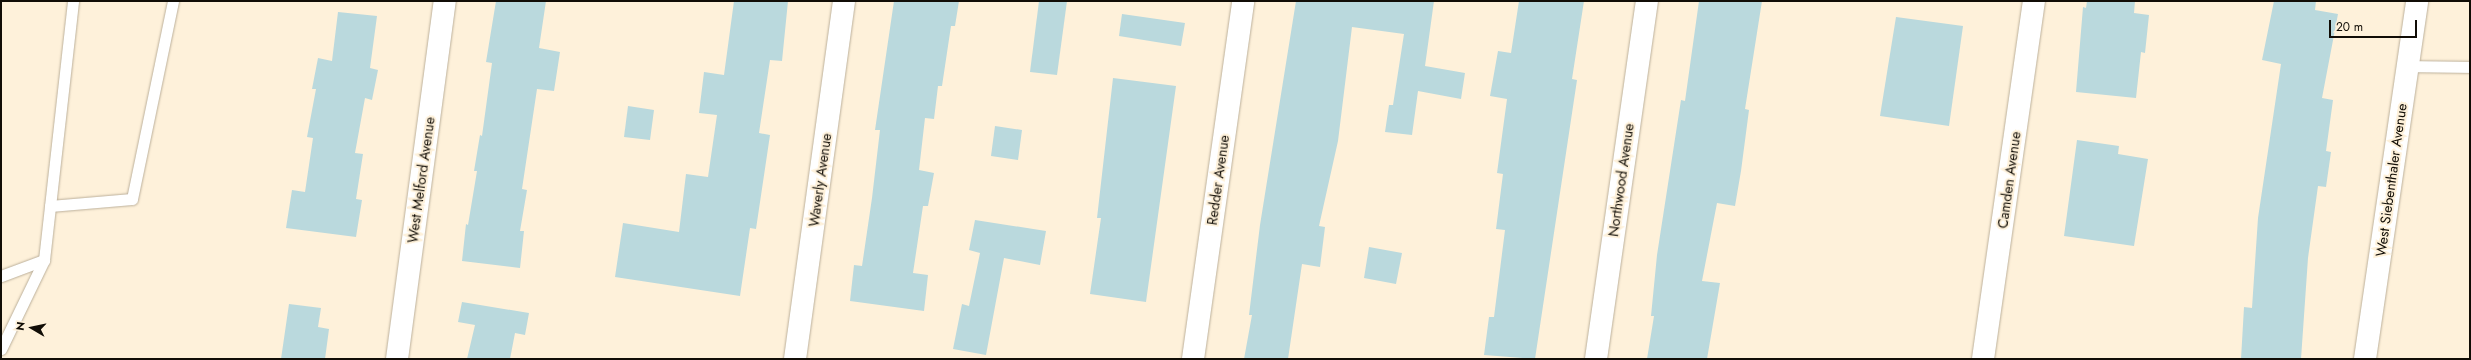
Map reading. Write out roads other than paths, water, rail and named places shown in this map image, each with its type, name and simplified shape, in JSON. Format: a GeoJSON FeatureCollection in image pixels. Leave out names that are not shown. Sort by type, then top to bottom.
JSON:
{"type":"FeatureCollection","features":[{"type":"Feature","properties":{"kind":"street","name":"West Melford Avenue"},"geometry":{"type":"LineString","coordinates":[[397,359],[445,1]]}},
{"type":"Feature","properties":{"kind":"street","name":"Waverly Avenue"},"geometry":{"type":"LineString","coordinates":[[795,359],[844,1]]}},
{"type":"Feature","properties":{"kind":"street","name":"Redder Avenue"},"geometry":{"type":"LineString","coordinates":[[1193,359],[1243,1]]}},
{"type":"Feature","properties":{"kind":"street","name":"Northwood Avenue"},"geometry":{"type":"LineString","coordinates":[[1596,359],[1647,1]]}},
{"type":"Feature","properties":{"kind":"street","name":"Camden Avenue"},"geometry":{"type":"LineString","coordinates":[[1983,359],[2034,1]]}},
{"type":"Feature","properties":{"kind":"street","name":"West Siebenthaler Avenue"},"geometry":{"type":"LineString","coordinates":[[2365,359],[2416,1]]}},
{"type":"Feature","properties":{"kind":"lane"},"geometry":{"type":"LineString","coordinates":[[1,349],[44,260],[73,1]]}},
{"type":"Feature","properties":{"kind":"lane"},"geometry":{"type":"LineString","coordinates":[[50,206],[132,199],[173,1]]}},
{"type":"Feature","properties":{"kind":"lane"},"geometry":{"type":"LineString","coordinates":[[2407,66],[2470,67]]}},
{"type":"Feature","properties":{"kind":"lane"},"geometry":{"type":"LineString","coordinates":[[1,276],[44,260]]}}]}
